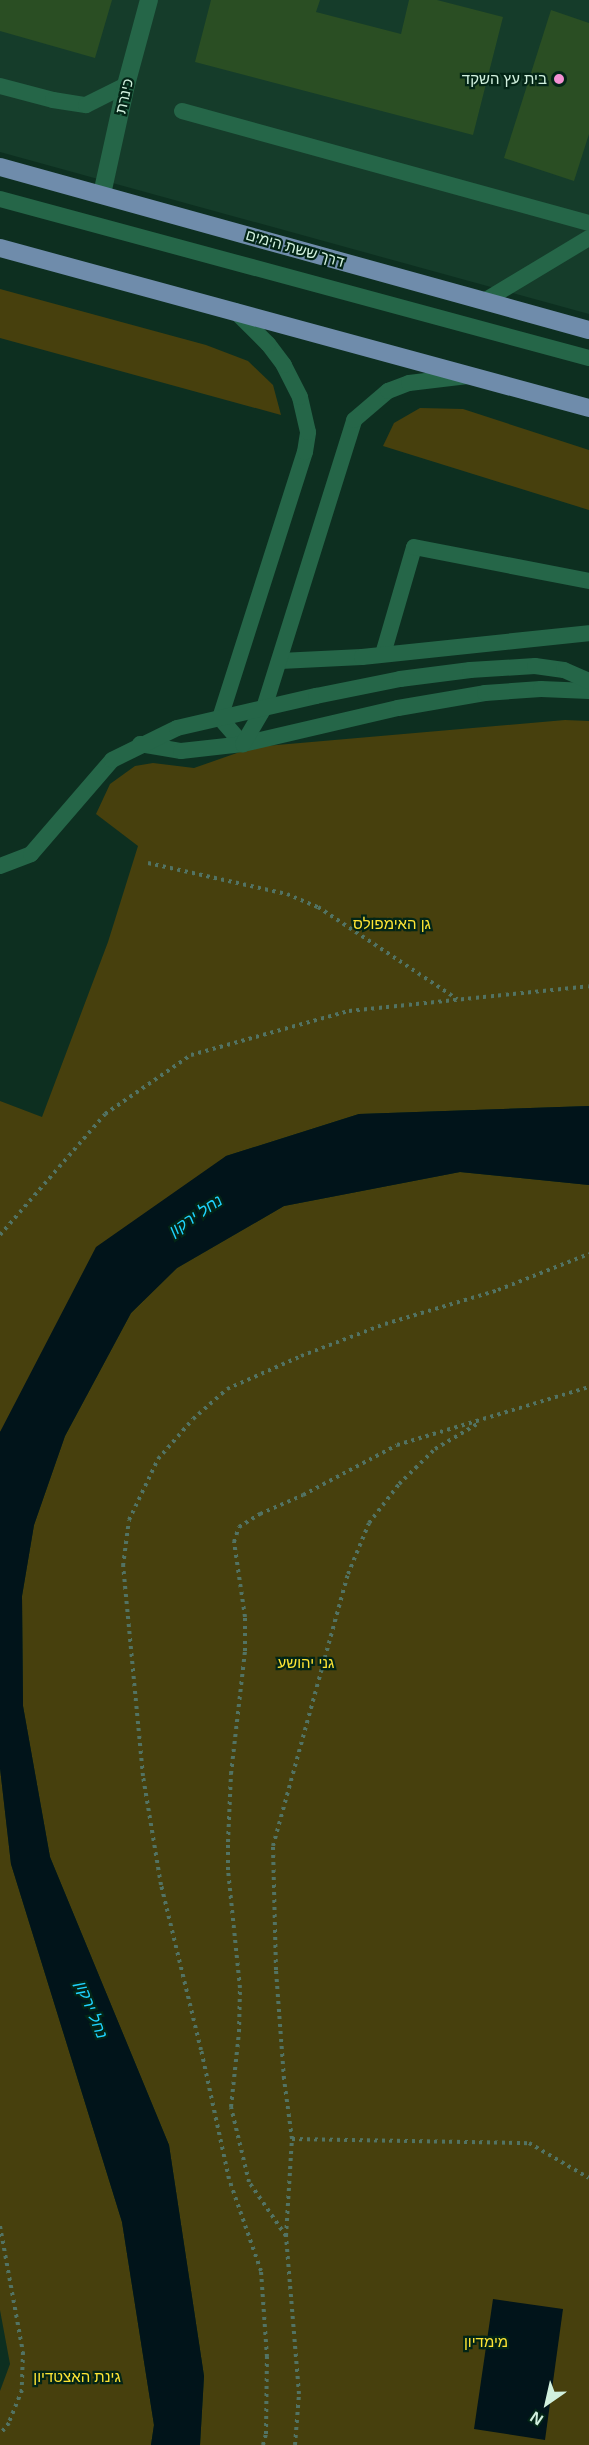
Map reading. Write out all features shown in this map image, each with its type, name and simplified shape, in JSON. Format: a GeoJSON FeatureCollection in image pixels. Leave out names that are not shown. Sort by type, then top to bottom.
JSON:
{"type":"FeatureCollection","features":[{"type":"Feature","properties":{"kind":"main road","name":"דרך ששת הימים"},"geometry":{"type":"LineString","coordinates":[[0,166],[589,330]]}},
{"type":"Feature","properties":{"kind":"main road"},"geometry":{"type":"LineString","coordinates":[[0,248],[589,408]]}},
{"type":"Feature","properties":{"kind":"street","name":"כינרת"},"geometry":{"type":"LineString","coordinates":[[102,194],[126,85],[149,0]]}},
{"type":"Feature","properties":{"kind":"lane"},"geometry":{"type":"LineString","coordinates":[[0,86],[53,100],[86,105],[126,85]]}},
{"type":"Feature","properties":{"kind":"lane"},"geometry":{"type":"LineString","coordinates":[[182,111],[589,224]]}},
{"type":"Feature","properties":{"kind":"lane","name":"דרך ששת הימים"},"geometry":{"type":"LineString","coordinates":[[0,199],[589,358]]}},
{"type":"Feature","properties":{"kind":"lane"},"geometry":{"type":"LineString","coordinates":[[484,301],[589,238]]}},
{"type":"Feature","properties":{"kind":"lane"},"geometry":{"type":"LineString","coordinates":[[220,718],[305,452],[308,432],[300,397],[284,365],[268,344],[235,311]]}},
{"type":"Feature","properties":{"kind":"lane"},"geometry":{"type":"LineString","coordinates":[[243,744],[264,708],[354,420],[388,390],[409,383],[470,375]]}},
{"type":"Feature","properties":{"kind":"lane"},"geometry":{"type":"LineString","coordinates":[[383,654],[414,547],[589,581]]}},
{"type":"Feature","properties":{"kind":"lane"},"geometry":{"type":"LineString","coordinates":[[280,661],[383,654],[589,633]]}},
{"type":"Feature","properties":{"kind":"lane"},"geometry":{"type":"LineString","coordinates":[[0,866],[31,855],[112,760],[140,744],[177,728],[400,679],[509,666],[564,670],[589,681]]}},
{"type":"Feature","properties":{"kind":"lane"},"geometry":{"type":"LineString","coordinates":[[140,744],[181,751],[243,744],[398,708],[485,693],[541,689],[589,691]]}},
{"type":"Feature","properties":{"kind":"lane"},"geometry":{"type":"LineString","coordinates":[[220,718],[243,744]]}},
{"type":"Feature","properties":{"kind":"path"},"geometry":{"type":"LineString","coordinates":[[148,863],[287,894],[318,907],[458,1000]]}},
{"type":"Feature","properties":{"kind":"path"},"geometry":{"type":"LineString","coordinates":[[0,1235],[105,1114],[191,1055],[349,1011],[589,986]]}},
{"type":"Feature","properties":{"kind":"path"},"geometry":{"type":"LineString","coordinates":[[263,2445],[266,2434],[267,2357],[261,2271],[229,2179],[161,1885],[142,1776],[123,1566],[129,1520],[158,1459],[193,1419],[227,1389],[301,1356],[375,1328],[498,1290],[589,1254]]}},
{"type":"Feature","properties":{"kind":"path"},"geometry":{"type":"LineString","coordinates":[[286,2236],[249,2182],[231,2107],[239,2032],[240,1988],[228,1870],[229,1819],[245,1651],[245,1617],[234,1542],[239,1527],[260,1514],[303,1495],[397,1445],[589,1387]]}},
{"type":"Feature","properties":{"kind":"path"},"geometry":{"type":"LineString","coordinates":[[296,2445],[299,2394],[286,2236],[292,2139],[284,2079],[276,1970],[273,1846],[348,1574],[369,1523],[399,1484],[435,1449],[485,1419]]}},
{"type":"Feature","properties":{"kind":"path"},"geometry":{"type":"LineString","coordinates":[[292,2139],[529,2143],[589,2178]]}},
{"type":"Feature","properties":{"kind":"path"},"geometry":{"type":"LineString","coordinates":[[0,2226],[23,2352],[22,2390],[9,2423],[0,2434]]}},
{"type":"Feature","properties":{"kind":"shaded area"},"geometry":{"type":"Polygon","coordinates":[[[0,0],[589,0],[589,314],[0,152],[0,0]]]}},
{"type":"Feature","properties":{"kind":"green space"},"geometry":{"type":"Polygon","coordinates":[[[0,289],[206,345],[248,361],[273,385],[281,415],[0,338],[0,289]]]}},
{"type":"Feature","properties":{"kind":"green space"},"geometry":{"type":"Polygon","coordinates":[[[420,408],[463,409],[589,450],[589,510],[383,446],[394,423],[420,408]]]}},
{"type":"Feature","properties":{"kind":"green space","name":"גן האימפולס"},"geometry":{"type":"Polygon","coordinates":[[[565,720],[589,721],[589,1106],[359,1114],[226,1156],[0,1432],[0,1101],[42,1117],[108,942],[138,846],[96,814],[110,784],[135,766],[153,763],[194,768],[254,747],[565,720]]]}},
{"type":"Feature","properties":{"kind":"green space","name":"גני יהושע"},"geometry":{"type":"Polygon","coordinates":[[[460,1172],[589,1185],[589,2445],[200,2445],[204,2376],[169,2145],[50,1857],[23,1706],[22,1596],[34,1525],[65,1436],[131,1313],[177,1268],[284,1206],[460,1172]]]}},
{"type":"Feature","properties":{"kind":"green space","name":"גינת האצטדיון"},"geometry":{"type":"Polygon","coordinates":[[[0,1768],[11,1864],[122,2222],[154,2425],[151,2445],[0,2445],[0,2391],[10,2364],[0,2310],[0,1768]]]}},
{"type":"Feature","properties":{"kind":"water","name":"נחל ירקון"},"geometry":{"type":"Polygon","coordinates":[[[589,1106],[589,1185],[460,1172],[284,1206],[177,1268],[131,1313],[65,1436],[34,1525],[22,1596],[23,1706],[50,1857],[169,2145],[204,2376],[200,2445],[151,2445],[154,2425],[122,2222],[11,1864],[0,1768],[0,1432],[96,1247],[226,1156],[359,1114],[589,1106]]]}},
{"type":"Feature","properties":{"kind":"water"},"geometry":{"type":"Polygon","coordinates":[[[493,2299],[563,2309],[545,2440],[474,2429],[493,2299]]]}},
{"type":"Feature","properties":{"kind":"building"},"geometry":{"type":"Polygon","coordinates":[[[0,0],[112,0],[95,58],[0,31],[0,0]]]}},
{"type":"Feature","properties":{"kind":"building"},"geometry":{"type":"Polygon","coordinates":[[[211,0],[320,0],[316,12],[401,34],[409,0],[437,0],[503,17],[473,135],[195,62],[211,0]]]}},
{"type":"Feature","properties":{"kind":"building","name":"בית עץ השקד"},"geometry":{"type":"Polygon","coordinates":[[[551,10],[589,23],[589,134],[574,181],[504,158],[551,10]]]}},
{"type":"Feature","properties":{"kind":"place","name":"בית עץ השקד"},"geometry":{"type":"Point","coordinates":[559,79]}},
{"type":"Feature","properties":{"kind":"park label","name":"מימדיון"},"geometry":{"type":"Point","coordinates":[486,2342]}}]}
